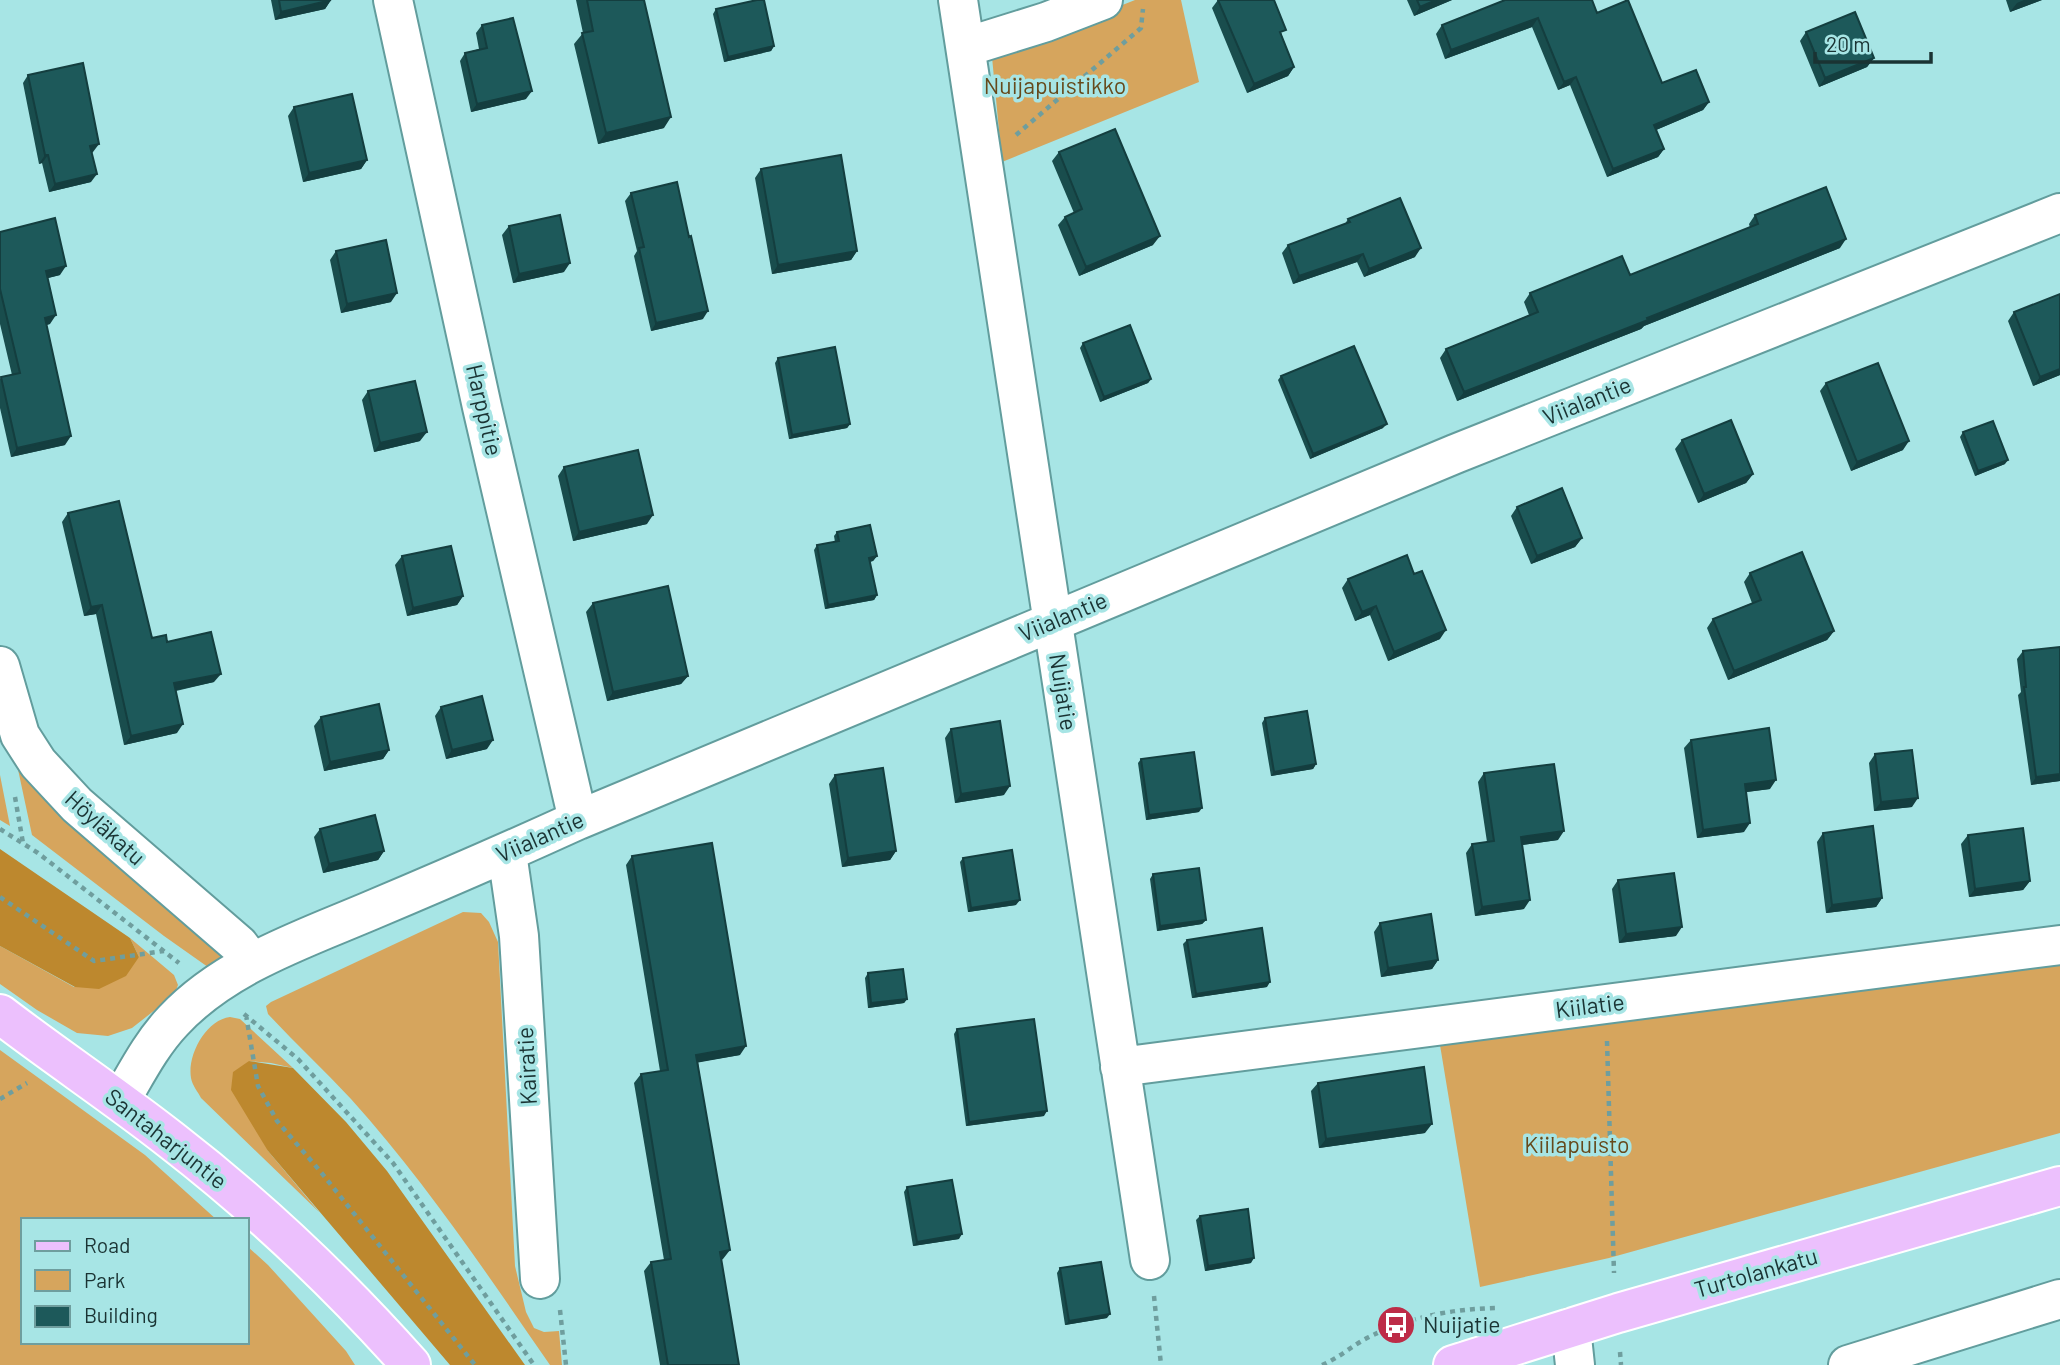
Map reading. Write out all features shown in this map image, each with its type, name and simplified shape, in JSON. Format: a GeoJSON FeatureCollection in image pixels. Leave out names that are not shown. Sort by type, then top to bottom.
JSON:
{"type":"FeatureCollection","features":[{"type":"Feature","properties":{"kind":"main road","name":"Santaharjuntie"},"geometry":{"type":"LineString","coordinates":[[0,1014],[183,1149],[318,1265],[411,1365]]}},
{"type":"Feature","properties":{"kind":"main road","name":"Turtolankatu"},"geometry":{"type":"LineString","coordinates":[[1453,1365],[1573,1347],[2060,1186]]}},
{"type":"Feature","properties":{"kind":"street","name":"Harppitie"},"geometry":{"type":"LineString","coordinates":[[393,0],[482,407],[578,820]]}},
{"type":"Feature","properties":{"kind":"street","name":"Nuijatie"},"geometry":{"type":"LineString","coordinates":[[958,0],[1150,1260]]}},
{"type":"Feature","properties":{"kind":"street"},"geometry":{"type":"LineString","coordinates":[[966,47],[1046,22],[1102,0]]}},
{"type":"Feature","properties":{"kind":"street","name":"Viialantie"},"geometry":{"type":"LineString","coordinates":[[120,1101],[173,1020],[251,961],[578,820],[1455,454],[2060,213]]}},
{"type":"Feature","properties":{"kind":"street","name":"Höyläkatu"},"geometry":{"type":"LineString","coordinates":[[0,666],[20,735],[38,763],[76,805],[239,945],[251,961]]}},
{"type":"Feature","properties":{"kind":"street","name":"Kairatie"},"geometry":{"type":"LineString","coordinates":[[506,853],[519,936],[550,1290]]}},
{"type":"Feature","properties":{"kind":"street","name":"Kiilatie"},"geometry":{"type":"LineString","coordinates":[[1121,1067],[2060,945]]}},
{"type":"Feature","properties":{"kind":"street"},"geometry":{"type":"LineString","coordinates":[[1848,1365],[2060,1299]]}},
{"type":"Feature","properties":{"kind":"path"},"geometry":{"type":"LineString","coordinates":[[984,163],[1141,28],[1143,0]]}},
{"type":"Feature","properties":{"kind":"path"},"geometry":{"type":"LineString","coordinates":[[0,829],[38,853],[212,988],[298,1059],[393,1163],[534,1365]]}},
{"type":"Feature","properties":{"kind":"path"},"geometry":{"type":"LineString","coordinates":[[0,897],[94,961],[164,951]]}},
{"type":"Feature","properties":{"kind":"path"},"geometry":{"type":"LineString","coordinates":[[1605,1004],[1614,1283]]}},
{"type":"Feature","properties":{"kind":"path"},"geometry":{"type":"LineString","coordinates":[[246,1015],[258,1086],[277,1121],[475,1365]]}},
{"type":"Feature","properties":{"kind":"path"},"geometry":{"type":"LineString","coordinates":[[1150,1260],[1161,1365]]}},
{"type":"Feature","properties":{"kind":"path"},"geometry":{"type":"LineString","coordinates":[[550,1290],[566,1365]]}},
{"type":"Feature","properties":{"kind":"green space","name":"Nuijapuistikko"},"geometry":{"type":"Polygon","coordinates":[[[1135,0],[1181,0],[1199,82],[1002,162],[992,57],[1135,0]]]}},
{"type":"Feature","properties":{"kind":"green space"},"geometry":{"type":"Polygon","coordinates":[[[16,760],[221,948],[222,971],[215,972],[164,936],[32,835],[16,760]]]}},
{"type":"Feature","properties":{"kind":"green space"},"geometry":{"type":"Polygon","coordinates":[[[0,775],[10,826],[0,820],[0,775]]]}},
{"type":"Feature","properties":{"kind":"green space"},"geometry":{"type":"Polygon","coordinates":[[[463,912],[481,913],[489,922],[498,942],[515,1266],[526,1312],[534,1328],[544,1332],[559,1331],[562,1365],[550,1365],[455,1229],[404,1162],[351,1099],[268,1014],[266,1006],[463,912]]]}},
{"type":"Feature","properties":{"kind":"green space"},"geometry":{"type":"Polygon","coordinates":[[[130,938],[174,975],[178,985],[174,995],[132,1028],[108,1036],[77,1033],[0,984],[0,946],[74,987],[139,957],[130,938]]]}},
{"type":"Feature","properties":{"kind":"green space","name":"Kiilapuisto"},"geometry":{"type":"Polygon","coordinates":[[[2060,963],[2060,1133],[1609,1258],[1480,1287],[1440,1045],[2060,963]]]}},
{"type":"Feature","properties":{"kind":"green space"},"geometry":{"type":"Polygon","coordinates":[[[230,1017],[240,1019],[293,1068],[249,1061],[268,1151],[319,1212],[201,1098],[193,1083],[192,1059],[200,1040],[213,1025],[230,1017]]]}},
{"type":"Feature","properties":{"kind":"green space"},"geometry":{"type":"Polygon","coordinates":[[[0,1050],[145,1155],[215,1218],[21,1218],[21,1344],[248,1344],[248,1247],[268,1265],[346,1351],[355,1365],[0,1365],[0,1050]]]}},
{"type":"Feature","properties":{"kind":"shaded area"},"geometry":{"type":"Polygon","coordinates":[[[0,849],[130,938],[139,957],[126,976],[99,989],[75,987],[0,946],[0,849]]]}},
{"type":"Feature","properties":{"kind":"shaded area"},"geometry":{"type":"Polygon","coordinates":[[[249,1061],[293,1068],[346,1122],[387,1171],[525,1365],[450,1365],[268,1151],[231,1090],[233,1072],[249,1061]]]}},
{"type":"Feature","properties":{"kind":"building"},"geometry":{"type":"Polygon","coordinates":[[[279,0],[331,0],[281,12],[279,0]]]}},
{"type":"Feature","properties":{"kind":"building"},"geometry":{"type":"Polygon","coordinates":[[[587,0],[644,0],[671,117],[606,133],[582,33],[593,31],[587,0]]]}},
{"type":"Feature","properties":{"kind":"building"},"geometry":{"type":"Polygon","coordinates":[[[764,0],[774,46],[728,57],[716,9],[764,0]]]}},
{"type":"Feature","properties":{"kind":"building"},"geometry":{"type":"Polygon","coordinates":[[[1218,0],[1274,0],[1286,30],[1280,32],[1294,67],[1254,84],[1218,0]]]}},
{"type":"Feature","properties":{"kind":"building"},"geometry":{"type":"Polygon","coordinates":[[[1417,0],[1436,0],[1420,7],[1417,0]]]}},
{"type":"Feature","properties":{"kind":"building"},"geometry":{"type":"Polygon","coordinates":[[[1505,0],[1592,0],[1597,13],[1628,0],[1662,83],[1696,70],[1709,102],[1654,125],[1664,149],[1613,169],[1576,77],[1564,82],[1538,18],[1451,50],[1442,25],[1505,0]]]}},
{"type":"Feature","properties":{"kind":"building"},"geometry":{"type":"Polygon","coordinates":[[[1855,12],[1874,58],[1825,78],[1806,32],[1855,12]]]}},
{"type":"Feature","properties":{"kind":"building"},"geometry":{"type":"Polygon","coordinates":[[[513,18],[532,91],[477,104],[465,53],[487,48],[482,25],[513,18]]]}},
{"type":"Feature","properties":{"kind":"building"},"geometry":{"type":"Polygon","coordinates":[[[83,63],[99,144],[90,146],[97,174],[55,184],[48,155],[45,155],[28,75],[83,63]]]}},
{"type":"Feature","properties":{"kind":"building"},"geometry":{"type":"Polygon","coordinates":[[[352,94],[367,160],[309,173],[294,107],[352,94]]]}},
{"type":"Feature","properties":{"kind":"building"},"geometry":{"type":"Polygon","coordinates":[[[1115,129],[1160,236],[1086,267],[1065,217],[1082,209],[1059,152],[1115,129]]]}},
{"type":"Feature","properties":{"kind":"building"},"geometry":{"type":"Polygon","coordinates":[[[841,155],[857,251],[778,265],[761,169],[841,155]]]}},
{"type":"Feature","properties":{"kind":"building"},"geometry":{"type":"Polygon","coordinates":[[[677,182],[708,311],[656,323],[639,248],[644,247],[631,193],[677,182]]]}},
{"type":"Feature","properties":{"kind":"building"},"geometry":{"type":"Polygon","coordinates":[[[1826,187],[1846,239],[1464,392],[1446,349],[1538,312],[1530,293],[1622,256],[1630,275],[1758,224],[1755,215],[1826,187]]]}},
{"type":"Feature","properties":{"kind":"building"},"geometry":{"type":"Polygon","coordinates":[[[1400,198],[1421,248],[1369,269],[1363,254],[1299,276],[1288,245],[1350,222],[1348,219],[1400,198]]]}},
{"type":"Feature","properties":{"kind":"building"},"geometry":{"type":"Polygon","coordinates":[[[560,215],[570,263],[519,274],[509,226],[560,215]]]}},
{"type":"Feature","properties":{"kind":"building"},"geometry":{"type":"Polygon","coordinates":[[[55,218],[66,266],[46,271],[56,315],[45,318],[71,436],[17,448],[1,377],[20,373],[0,289],[0,232],[55,218]]]}},
{"type":"Feature","properties":{"kind":"building"},"geometry":{"type":"Polygon","coordinates":[[[386,240],[397,293],[347,304],[336,251],[386,240]]]}},
{"type":"Feature","properties":{"kind":"building"},"geometry":{"type":"Polygon","coordinates":[[[2060,294],[2060,369],[2040,377],[2014,312],[2060,294]]]}},
{"type":"Feature","properties":{"kind":"building"},"geometry":{"type":"Polygon","coordinates":[[[1130,325],[1151,379],[1104,397],[1083,343],[1130,325]]]}},
{"type":"Feature","properties":{"kind":"building"},"geometry":{"type":"Polygon","coordinates":[[[1354,346],[1387,424],[1313,454],[1281,376],[1354,346]]]}},
{"type":"Feature","properties":{"kind":"building"},"geometry":{"type":"Polygon","coordinates":[[[835,347],[850,424],[792,435],[778,358],[835,347]]]}},
{"type":"Feature","properties":{"kind":"building"},"geometry":{"type":"Polygon","coordinates":[[[1878,363],[1909,441],[1857,462],[1826,383],[1878,363]]]}},
{"type":"Feature","properties":{"kind":"building"},"geometry":{"type":"Polygon","coordinates":[[[415,381],[427,432],[380,443],[368,391],[415,381]]]}},
{"type":"Feature","properties":{"kind":"building"},"geometry":{"type":"Polygon","coordinates":[[[1731,420],[1753,474],[1704,494],[1682,440],[1731,420]]]}},
{"type":"Feature","properties":{"kind":"building"},"geometry":{"type":"Polygon","coordinates":[[[1993,421],[2008,460],[1978,471],[1963,432],[1993,421]]]}},
{"type":"Feature","properties":{"kind":"building"},"geometry":{"type":"Polygon","coordinates":[[[638,450],[653,515],[579,532],[564,467],[638,450]]]}},
{"type":"Feature","properties":{"kind":"building"},"geometry":{"type":"Polygon","coordinates":[[[1562,488],[1582,538],[1537,556],[1517,507],[1562,488]]]}},
{"type":"Feature","properties":{"kind":"building"},"geometry":{"type":"Polygon","coordinates":[[[119,501],[152,638],[166,635],[167,642],[211,632],[221,674],[174,683],[183,724],[131,736],[102,605],[91,607],[68,513],[119,501]]]}},
{"type":"Feature","properties":{"kind":"building"},"geometry":{"type":"Polygon","coordinates":[[[870,525],[877,556],[869,558],[877,595],[828,605],[817,545],[839,541],[837,532],[870,525]]]}},
{"type":"Feature","properties":{"kind":"building"},"geometry":{"type":"Polygon","coordinates":[[[451,546],[463,596],[413,608],[402,556],[451,546]]]}},
{"type":"Feature","properties":{"kind":"building"},"geometry":{"type":"Polygon","coordinates":[[[1802,552],[1834,631],[1734,671],[1713,619],[1761,600],[1750,573],[1802,552]]]}},
{"type":"Feature","properties":{"kind":"building"},"geometry":{"type":"Polygon","coordinates":[[[1407,555],[1414,574],[1422,571],[1446,630],[1394,652],[1376,606],[1362,612],[1348,579],[1407,555]]]}},
{"type":"Feature","properties":{"kind":"building"},"geometry":{"type":"Polygon","coordinates":[[[668,586],[688,676],[613,692],[593,603],[668,586]]]}},
{"type":"Feature","properties":{"kind":"building"},"geometry":{"type":"Polygon","coordinates":[[[2060,647],[2060,774],[2036,777],[2024,687],[2023,651],[2060,647]]]}},
{"type":"Feature","properties":{"kind":"building"},"geometry":{"type":"Polygon","coordinates":[[[482,696],[493,740],[452,750],[441,707],[482,696]]]}},
{"type":"Feature","properties":{"kind":"building"},"geometry":{"type":"Polygon","coordinates":[[[379,704],[389,750],[330,762],[321,717],[379,704]]]}},
{"type":"Feature","properties":{"kind":"building"},"geometry":{"type":"Polygon","coordinates":[[[1307,711],[1316,764],[1274,772],[1265,718],[1307,711]]]}},
{"type":"Feature","properties":{"kind":"building"},"geometry":{"type":"Polygon","coordinates":[[[1000,721],[1010,786],[961,794],[951,729],[1000,721]]]}},
{"type":"Feature","properties":{"kind":"building"},"geometry":{"type":"Polygon","coordinates":[[[1769,728],[1776,780],[1745,784],[1750,823],[1703,830],[1691,740],[1769,728]]]}},
{"type":"Feature","properties":{"kind":"building"},"geometry":{"type":"Polygon","coordinates":[[[1912,750],[1918,798],[1881,802],[1875,754],[1912,750]]]}},
{"type":"Feature","properties":{"kind":"building"},"geometry":{"type":"Polygon","coordinates":[[[1194,752],[1202,808],[1149,815],[1141,759],[1194,752]]]}},
{"type":"Feature","properties":{"kind":"building"},"geometry":{"type":"Polygon","coordinates":[[[1554,764],[1564,831],[1521,837],[1530,900],[1482,907],[1472,844],[1494,841],[1484,773],[1554,764]]]}},
{"type":"Feature","properties":{"kind":"building"},"geometry":{"type":"Polygon","coordinates":[[[883,768],[896,851],[848,858],[835,775],[883,768]]]}},
{"type":"Feature","properties":{"kind":"building"},"geometry":{"type":"Polygon","coordinates":[[[375,815],[384,851],[329,864],[320,829],[375,815]]]}},
{"type":"Feature","properties":{"kind":"building"},"geometry":{"type":"Polygon","coordinates":[[[1873,826],[1882,898],[1832,905],[1823,833],[1873,826]]]}},
{"type":"Feature","properties":{"kind":"building"},"geometry":{"type":"Polygon","coordinates":[[[2023,828],[2030,881],[1975,889],[1968,835],[2023,828]]]}},
{"type":"Feature","properties":{"kind":"building"},"geometry":{"type":"Polygon","coordinates":[[[712,843],[746,1046],[696,1055],[730,1250],[720,1252],[739,1365],[668,1365],[651,1262],[671,1259],[641,1074],[668,1070],[632,856],[712,843]]]}},
{"type":"Feature","properties":{"kind":"building"},"geometry":{"type":"Polygon","coordinates":[[[1012,850],[1020,900],[971,908],[963,858],[1012,850]]]}},
{"type":"Feature","properties":{"kind":"building"},"geometry":{"type":"Polygon","coordinates":[[[1199,868],[1206,920],[1160,926],[1153,874],[1199,868]]]}},
{"type":"Feature","properties":{"kind":"building"},"geometry":{"type":"Polygon","coordinates":[[[1674,873],[1682,927],[1626,934],[1618,880],[1674,873]]]}},
{"type":"Feature","properties":{"kind":"building"},"geometry":{"type":"Polygon","coordinates":[[[1431,914],[1438,960],[1388,968],[1380,923],[1431,914]]]}},
{"type":"Feature","properties":{"kind":"building"},"geometry":{"type":"Polygon","coordinates":[[[1262,928],[1270,982],[1196,994],[1187,940],[1262,928]]]}},
{"type":"Feature","properties":{"kind":"building"},"geometry":{"type":"Polygon","coordinates":[[[903,969],[907,999],[871,1003],[868,973],[903,969]]]}},
{"type":"Feature","properties":{"kind":"building"},"geometry":{"type":"Polygon","coordinates":[[[1034,1019],[1047,1111],[969,1122],[957,1029],[1034,1019]]]}},
{"type":"Feature","properties":{"kind":"building"},"geometry":{"type":"Polygon","coordinates":[[[1424,1067],[1432,1124],[1326,1139],[1318,1083],[1424,1067]]]}},
{"type":"Feature","properties":{"kind":"building"},"geometry":{"type":"Polygon","coordinates":[[[952,1180],[962,1234],[917,1242],[907,1187],[952,1180]]]}},
{"type":"Feature","properties":{"kind":"building"},"geometry":{"type":"Polygon","coordinates":[[[1248,1209],[1254,1258],[1208,1266],[1200,1216],[1248,1209]]]}},
{"type":"Feature","properties":{"kind":"building"},"geometry":{"type":"Polygon","coordinates":[[[1101,1262],[1110,1314],[1069,1321],[1060,1268],[1101,1262]]]}},
{"type":"Feature","properties":{"kind":"place","name":"Nuijatie"},"geometry":{"type":"Point","coordinates":[1396,1325]}}]}
